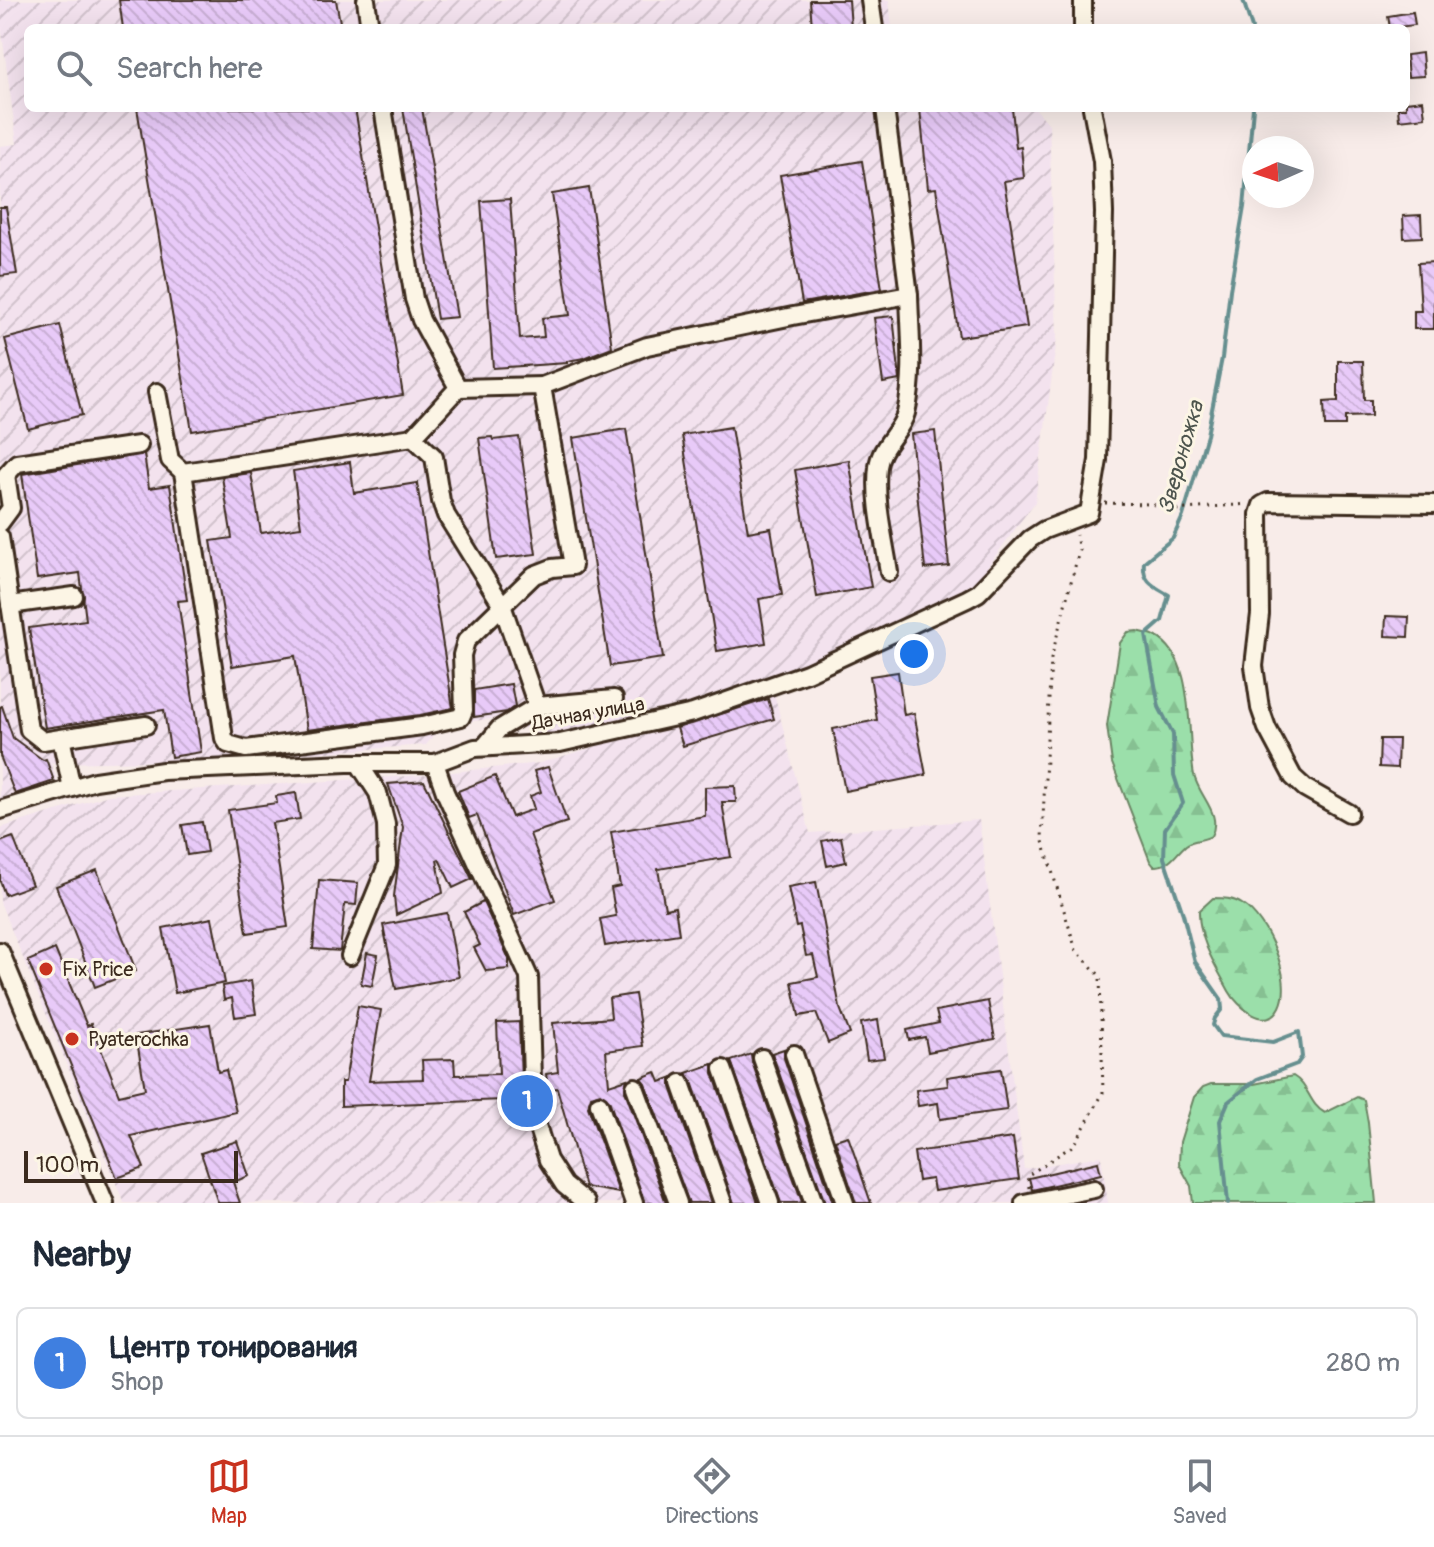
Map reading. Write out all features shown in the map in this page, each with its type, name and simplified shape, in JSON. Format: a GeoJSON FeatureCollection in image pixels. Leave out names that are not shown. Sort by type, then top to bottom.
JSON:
{"type":"FeatureCollection","features":[{"type":"Feature","properties":{"kind":"street"},"geometry":{"type":"LineString","coordinates":[[366,0],[369,24]]}},
{"type":"Feature","properties":{"kind":"street"},"geometry":{"type":"LineString","coordinates":[[870,0],[873,24]]}},
{"type":"Feature","properties":{"kind":"street"},"geometry":{"type":"LineString","coordinates":[[1083,0],[1083,24]]}},
{"type":"Feature","properties":{"kind":"street"},"geometry":{"type":"LineString","coordinates":[[384,112],[414,299],[421,320],[458,388]]}},
{"type":"Feature","properties":{"kind":"street"},"geometry":{"type":"LineString","coordinates":[[886,112],[909,295],[911,378],[905,416],[878,465],[889,572]]}},
{"type":"Feature","properties":{"kind":"street"},"geometry":{"type":"LineString","coordinates":[[1082,516],[1098,460],[1104,213],[1102,161],[1093,112]]}},
{"type":"Feature","properties":{"kind":"street"},"geometry":{"type":"LineString","coordinates":[[183,472],[413,437],[458,388],[542,386],[647,346],[909,295]]}},
{"type":"Feature","properties":{"kind":"street"},"geometry":{"type":"LineString","coordinates":[[157,392],[170,460],[183,472],[224,738],[235,748],[246,749],[393,730],[461,717],[464,710],[462,655],[466,641],[534,575],[552,568],[573,566],[542,386]]}},
{"type":"Feature","properties":{"kind":"street"},"geometry":{"type":"LineString","coordinates":[[413,437],[434,457],[446,515],[502,605],[537,706]]}},
{"type":"Feature","properties":{"kind":"street"},"geometry":{"type":"LineString","coordinates":[[0,523],[11,508],[6,475],[17,463],[139,445]]}},
{"type":"Feature","properties":{"kind":"street"},"geometry":{"type":"LineString","coordinates":[[1349,813],[1305,788],[1293,777],[1260,708],[1254,666],[1260,614],[1259,523],[1262,505],[1268,502],[1434,504]]}},
{"type":"Feature","properties":{"kind":"street","name":"Дачная улица"},"geometry":{"type":"LineString","coordinates":[[0,810],[95,781],[163,771],[435,763],[475,748],[560,743],[678,716],[807,673],[978,593],[1030,539],[1044,530],[1082,516]]}},
{"type":"Feature","properties":{"kind":"street"},"geometry":{"type":"LineString","coordinates":[[0,537],[29,730],[43,741],[146,725]]}},
{"type":"Feature","properties":{"kind":"street"},"geometry":{"type":"LineString","coordinates":[[10,605],[74,596]]}},
{"type":"Feature","properties":{"kind":"street"},"geometry":{"type":"LineString","coordinates":[[484,747],[499,729],[537,706],[614,699]]}},
{"type":"Feature","properties":{"kind":"street"},"geometry":{"type":"LineString","coordinates":[[61,738],[72,788]]}},
{"type":"Feature","properties":{"kind":"street"},"geometry":{"type":"LineString","coordinates":[[435,763],[445,792],[529,977],[533,1113],[548,1160],[564,1185],[586,1203]]}},
{"type":"Feature","properties":{"kind":"street"},"geometry":{"type":"LineString","coordinates":[[350,956],[387,865],[386,824],[378,793],[359,764]]}},
{"type":"Feature","properties":{"kind":"street"},"geometry":{"type":"LineString","coordinates":[[0,951],[105,1203]]}},
{"type":"Feature","properties":{"kind":"street"},"geometry":{"type":"LineString","coordinates":[[794,1054],[845,1203]]}},
{"type":"Feature","properties":{"kind":"street"},"geometry":{"type":"LineString","coordinates":[[762,1058],[814,1203]]}},
{"type":"Feature","properties":{"kind":"street"},"geometry":{"type":"LineString","coordinates":[[723,1069],[770,1203]]}},
{"type":"Feature","properties":{"kind":"street"},"geometry":{"type":"LineString","coordinates":[[681,1083],[723,1203]]}},
{"type":"Feature","properties":{"kind":"street"},"geometry":{"type":"LineString","coordinates":[[635,1087],[678,1203]]}},
{"type":"Feature","properties":{"kind":"street"},"geometry":{"type":"LineString","coordinates":[[599,1104],[634,1203]]}},
{"type":"Feature","properties":{"kind":"street"},"geometry":{"type":"LineString","coordinates":[[1028,1202],[1094,1189]]}},
{"type":"Feature","properties":{"kind":"path"},"geometry":{"type":"LineString","coordinates":[[1028,1202],[1027,1176],[1075,1144],[1103,1093],[1100,976],[1076,950],[1042,838],[1051,659],[1079,551],[1082,516],[1106,502],[1199,510],[1268,502]]}},
{"type":"Feature","properties":{"kind":"shaded area"},"geometry":{"type":"Polygon","coordinates":[[[0,0],[889,0],[892,24],[24,24],[24,112],[1038,112],[1049,124],[1057,337],[1035,502],[974,585],[905,620],[802,665],[669,712],[660,709],[535,739],[513,716],[442,725],[426,745],[212,760],[51,763],[58,783],[0,803],[0,146],[17,144],[0,0]]]}},
{"type":"Feature","properties":{"kind":"shaded area"},"geometry":{"type":"Polygon","coordinates":[[[774,693],[810,833],[979,820],[1024,1169],[1101,1156],[1108,1203],[124,1203],[0,902],[0,828],[109,795],[424,775],[540,763],[774,693]]]}},
{"type":"Feature","properties":{"kind":"green space"},"geometry":{"type":"Polygon","coordinates":[[[1128,632],[1155,636],[1168,647],[1178,662],[1187,699],[1194,775],[1214,820],[1211,836],[1189,843],[1169,862],[1160,866],[1154,866],[1150,861],[1112,763],[1107,726],[1120,643],[1128,632]]]}},
{"type":"Feature","properties":{"kind":"green space"},"geometry":{"type":"Polygon","coordinates":[[[1213,898],[1232,899],[1242,904],[1260,922],[1276,951],[1281,966],[1283,995],[1280,1007],[1268,1018],[1245,1010],[1233,997],[1205,942],[1199,911],[1213,898]]]}},
{"type":"Feature","properties":{"kind":"green space"},"geometry":{"type":"Polygon","coordinates":[[[1293,1076],[1325,1113],[1357,1097],[1364,1100],[1376,1203],[1193,1203],[1191,1186],[1179,1164],[1180,1142],[1194,1097],[1203,1087],[1211,1084],[1254,1084],[1293,1076]]]}},
{"type":"Feature","properties":{"kind":"building"},"geometry":{"type":"Polygon","coordinates":[[[119,0],[336,0],[340,24],[122,24],[119,0]]]}},
{"type":"Feature","properties":{"kind":"building"},"geometry":{"type":"Polygon","coordinates":[[[810,0],[849,0],[851,24],[812,24],[810,0]]]}},
{"type":"Feature","properties":{"kind":"building"},"geometry":{"type":"Polygon","coordinates":[[[1413,12],[1415,25],[1389,24],[1388,16],[1413,12]]]}},
{"type":"Feature","properties":{"kind":"building"},"geometry":{"type":"Polygon","coordinates":[[[1422,53],[1424,76],[1410,77],[1410,54],[1422,53]]]}},
{"type":"Feature","properties":{"kind":"building"},"geometry":{"type":"Polygon","coordinates":[[[1423,100],[1425,117],[1399,120],[1398,112],[1410,112],[1410,102],[1423,100]]]}},
{"type":"Feature","properties":{"kind":"building"},"geometry":{"type":"Polygon","coordinates":[[[138,112],[356,112],[403,395],[192,431],[138,112]]]}},
{"type":"Feature","properties":{"kind":"building"},"geometry":{"type":"Polygon","coordinates":[[[404,112],[423,112],[457,317],[437,319],[404,112]]]}},
{"type":"Feature","properties":{"kind":"building"},"geometry":{"type":"Polygon","coordinates":[[[920,112],[1012,112],[1016,148],[1021,147],[1024,178],[1004,181],[1027,327],[959,337],[936,188],[928,189],[920,112]]]}},
{"type":"Feature","properties":{"kind":"building"},"geometry":{"type":"Polygon","coordinates":[[[862,161],[882,289],[802,303],[780,175],[862,161]]]}},
{"type":"Feature","properties":{"kind":"building"},"geometry":{"type":"Polygon","coordinates":[[[589,188],[612,347],[567,363],[493,368],[481,201],[510,199],[520,339],[544,337],[542,318],[570,315],[552,194],[589,188]]]}},
{"type":"Feature","properties":{"kind":"building"},"geometry":{"type":"Polygon","coordinates":[[[0,207],[6,207],[17,274],[0,276],[0,207]]]}},
{"type":"Feature","properties":{"kind":"building"},"geometry":{"type":"Polygon","coordinates":[[[1421,215],[1422,237],[1404,238],[1403,216],[1421,215]]]}},
{"type":"Feature","properties":{"kind":"building"},"geometry":{"type":"Polygon","coordinates":[[[1434,262],[1434,329],[1414,329],[1414,311],[1421,311],[1418,263],[1434,262]]]}},
{"type":"Feature","properties":{"kind":"building"},"geometry":{"type":"Polygon","coordinates":[[[893,316],[900,380],[883,383],[874,318],[893,316]]]}},
{"type":"Feature","properties":{"kind":"building"},"geometry":{"type":"Polygon","coordinates":[[[60,325],[82,415],[28,429],[5,339],[60,325]]]}},
{"type":"Feature","properties":{"kind":"building"},"geometry":{"type":"Polygon","coordinates":[[[1338,361],[1363,361],[1364,400],[1371,400],[1371,416],[1345,417],[1345,426],[1325,426],[1324,402],[1338,401],[1338,361]]]}},
{"type":"Feature","properties":{"kind":"building"},"geometry":{"type":"Polygon","coordinates":[[[731,427],[748,532],[771,528],[782,595],[759,599],[766,643],[717,651],[682,435],[731,427]]]}},
{"type":"Feature","properties":{"kind":"building"},"geometry":{"type":"Polygon","coordinates":[[[626,429],[663,658],[610,666],[573,438],[626,429]]]}},
{"type":"Feature","properties":{"kind":"building"},"geometry":{"type":"Polygon","coordinates":[[[935,431],[949,566],[925,569],[911,434],[935,431]]]}},
{"type":"Feature","properties":{"kind":"building"},"geometry":{"type":"Polygon","coordinates":[[[492,437],[493,440],[519,437],[536,554],[496,559],[479,438],[492,437]]]}},
{"type":"Feature","properties":{"kind":"building"},"geometry":{"type":"Polygon","coordinates":[[[144,454],[149,488],[170,485],[187,600],[178,601],[201,752],[171,757],[164,710],[45,728],[29,628],[86,620],[80,573],[37,579],[22,474],[144,454]]]}},
{"type":"Feature","properties":{"kind":"building"},"geometry":{"type":"Polygon","coordinates":[[[849,460],[871,587],[817,597],[795,470],[849,460]]]}},
{"type":"Feature","properties":{"kind":"building"},"geometry":{"type":"Polygon","coordinates":[[[350,462],[354,493],[417,483],[453,708],[307,730],[295,656],[232,666],[211,541],[232,538],[222,477],[251,473],[261,533],[301,527],[293,471],[350,462]]]}},
{"type":"Feature","properties":{"kind":"building"},"geometry":{"type":"Polygon","coordinates":[[[1386,616],[1409,617],[1408,637],[1385,636],[1386,616]]]}},
{"type":"Feature","properties":{"kind":"building"},"geometry":{"type":"Polygon","coordinates":[[[898,672],[904,715],[914,713],[926,775],[845,791],[833,729],[877,720],[870,676],[898,672]]]}},
{"type":"Feature","properties":{"kind":"building"},"geometry":{"type":"Polygon","coordinates":[[[511,684],[515,706],[507,712],[474,717],[474,690],[511,684]]]}},
{"type":"Feature","properties":{"kind":"building"},"geometry":{"type":"Polygon","coordinates":[[[768,699],[774,719],[683,746],[677,728],[768,699]]]}},
{"type":"Feature","properties":{"kind":"building"},"geometry":{"type":"Polygon","coordinates":[[[2,706],[13,738],[43,760],[46,759],[54,781],[15,794],[0,756],[2,706]]]}},
{"type":"Feature","properties":{"kind":"building"},"geometry":{"type":"Polygon","coordinates":[[[1380,739],[1398,739],[1397,768],[1379,767],[1380,739]]]}},
{"type":"Feature","properties":{"kind":"building"},"geometry":{"type":"Polygon","coordinates":[[[548,767],[567,822],[530,834],[555,900],[514,915],[477,815],[469,818],[458,791],[495,776],[512,817],[534,809],[530,796],[541,792],[534,771],[548,767]]]}},
{"type":"Feature","properties":{"kind":"building"},"geometry":{"type":"Polygon","coordinates":[[[424,781],[472,879],[453,888],[439,859],[443,893],[396,915],[394,896],[403,827],[388,784],[424,781]]]}},
{"type":"Feature","properties":{"kind":"building"},"geometry":{"type":"Polygon","coordinates":[[[735,786],[736,802],[722,802],[731,857],[658,869],[665,909],[675,907],[679,934],[605,946],[600,919],[616,916],[611,888],[620,886],[611,832],[705,816],[705,787],[735,786]]]}},
{"type":"Feature","properties":{"kind":"building"},"geometry":{"type":"Polygon","coordinates":[[[296,793],[300,819],[272,823],[288,927],[247,933],[228,810],[277,803],[276,796],[296,793]]]}},
{"type":"Feature","properties":{"kind":"building"},"geometry":{"type":"Polygon","coordinates":[[[202,822],[207,852],[187,855],[182,825],[202,822]]]}},
{"type":"Feature","properties":{"kind":"building"},"geometry":{"type":"Polygon","coordinates":[[[13,837],[32,885],[5,895],[0,881],[0,842],[13,837]]]}},
{"type":"Feature","properties":{"kind":"building"},"geometry":{"type":"Polygon","coordinates":[[[841,837],[846,862],[827,866],[822,841],[841,837]]]}},
{"type":"Feature","properties":{"kind":"building"},"geometry":{"type":"Polygon","coordinates":[[[97,870],[136,971],[95,987],[56,886],[97,870]]]}},
{"type":"Feature","properties":{"kind":"building"},"geometry":{"type":"Polygon","coordinates":[[[319,880],[358,883],[356,905],[345,904],[340,951],[313,949],[319,880]]]}},
{"type":"Feature","properties":{"kind":"building"},"geometry":{"type":"Polygon","coordinates":[[[816,882],[840,1008],[850,1034],[828,1043],[816,1013],[799,1016],[792,982],[818,977],[813,955],[806,956],[800,926],[796,927],[788,887],[816,882]]]}},
{"type":"Feature","properties":{"kind":"building"},"geometry":{"type":"Polygon","coordinates":[[[483,902],[509,959],[509,969],[486,971],[474,948],[480,945],[464,912],[483,902]]]}},
{"type":"Feature","properties":{"kind":"building"},"geometry":{"type":"Polygon","coordinates":[[[447,913],[459,977],[396,989],[383,925],[447,913]]]}},
{"type":"Feature","properties":{"kind":"building"},"geometry":{"type":"Polygon","coordinates":[[[212,918],[225,983],[175,993],[163,928],[212,918]]]}},
{"type":"Feature","properties":{"kind":"building"},"geometry":{"type":"Polygon","coordinates":[[[55,949],[87,1026],[91,1024],[119,1095],[145,1089],[136,1035],[210,1024],[218,1072],[226,1070],[236,1112],[131,1136],[144,1168],[117,1178],[28,961],[55,949]]]}},
{"type":"Feature","properties":{"kind":"building"},"geometry":{"type":"Polygon","coordinates":[[[367,953],[378,955],[372,986],[361,984],[367,953]]]}},
{"type":"Feature","properties":{"kind":"building"},"geometry":{"type":"Polygon","coordinates":[[[251,981],[256,1014],[235,1017],[232,998],[224,1000],[222,986],[251,981]]]}},
{"type":"Feature","properties":{"kind":"building"},"geometry":{"type":"Polygon","coordinates":[[[635,994],[643,1046],[606,1051],[609,1085],[627,1079],[625,1091],[666,1203],[645,1203],[609,1100],[600,1093],[591,1096],[588,1107],[619,1193],[585,1187],[557,1088],[548,1089],[546,1074],[558,1072],[553,1023],[611,1018],[609,998],[635,994]]]}},
{"type":"Feature","properties":{"kind":"building"},"geometry":{"type":"Polygon","coordinates":[[[988,1001],[995,1039],[928,1052],[925,1037],[909,1040],[907,1030],[939,1023],[936,1011],[988,1001]]]}},
{"type":"Feature","properties":{"kind":"building"},"geometry":{"type":"Polygon","coordinates":[[[358,1006],[381,1010],[369,1081],[423,1079],[422,1060],[454,1059],[455,1075],[499,1074],[497,1023],[519,1022],[522,1110],[504,1100],[341,1106],[341,1082],[345,1082],[358,1006]]]}},
{"type":"Feature","properties":{"kind":"building"},"geometry":{"type":"Polygon","coordinates":[[[878,1020],[884,1058],[867,1060],[861,1023],[878,1020]]]}},
{"type":"Feature","properties":{"kind":"building"},"geometry":{"type":"Polygon","coordinates":[[[784,1049],[784,1058],[833,1203],[825,1203],[772,1053],[784,1049]]]}},
{"type":"Feature","properties":{"kind":"building"},"geometry":{"type":"Polygon","coordinates":[[[751,1054],[802,1202],[781,1203],[731,1061],[751,1054]]]}},
{"type":"Feature","properties":{"kind":"building"},"geometry":{"type":"Polygon","coordinates":[[[713,1064],[713,1073],[758,1203],[734,1203],[691,1079],[686,1073],[713,1064]]]}},
{"type":"Feature","properties":{"kind":"building"},"geometry":{"type":"Polygon","coordinates":[[[1001,1069],[1007,1110],[940,1119],[938,1103],[918,1106],[916,1090],[948,1086],[947,1077],[1001,1069]]]}},
{"type":"Feature","properties":{"kind":"building"},"geometry":{"type":"Polygon","coordinates":[[[656,1072],[660,1082],[671,1078],[671,1087],[711,1203],[689,1203],[641,1078],[656,1072]]]}},
{"type":"Feature","properties":{"kind":"building"},"geometry":{"type":"Polygon","coordinates":[[[848,1136],[871,1203],[856,1203],[835,1140],[848,1136]]]}},
{"type":"Feature","properties":{"kind":"building"},"geometry":{"type":"Polygon","coordinates":[[[1013,1138],[1019,1179],[934,1191],[932,1179],[918,1181],[914,1152],[1013,1138]]]}},
{"type":"Feature","properties":{"kind":"building"},"geometry":{"type":"Polygon","coordinates":[[[237,1141],[249,1176],[233,1182],[240,1203],[218,1203],[201,1153],[237,1141]]]}},
{"type":"Feature","properties":{"kind":"building"},"geometry":{"type":"Polygon","coordinates":[[[1098,1162],[1101,1174],[1032,1190],[1029,1178],[1098,1162]]]}},
{"type":"Feature","properties":{"kind":"waterway","name":"Звероножка"},"geometry":{"type":"LineString","coordinates":[[1243,0],[1251,24]]}},
{"type":"Feature","properties":{"kind":"waterway","name":"Звероножка"},"geometry":{"type":"LineString","coordinates":[[1228,1203],[1220,1121],[1228,1102],[1257,1079],[1297,1064],[1302,1057],[1299,1032],[1273,1042],[1221,1036],[1213,1025],[1222,1009],[1221,999],[1195,962],[1164,858],[1165,829],[1183,803],[1174,775],[1173,734],[1159,707],[1146,635],[1162,621],[1169,595],[1150,583],[1144,562],[1173,538],[1183,516],[1207,435],[1222,358],[1244,207],[1253,112]]}},
{"type":"Feature","properties":{"kind":"place","name":"Fix Price"},"geometry":{"type":"Point","coordinates":[46,969]}},
{"type":"Feature","properties":{"kind":"place","name":"Pyaterochka"},"geometry":{"type":"Point","coordinates":[72,1039]}},
{"type":"Feature","properties":{"kind":"place","name":"Центр тонирования"},"geometry":{"type":"Point","coordinates":[527,1101]}}]}
